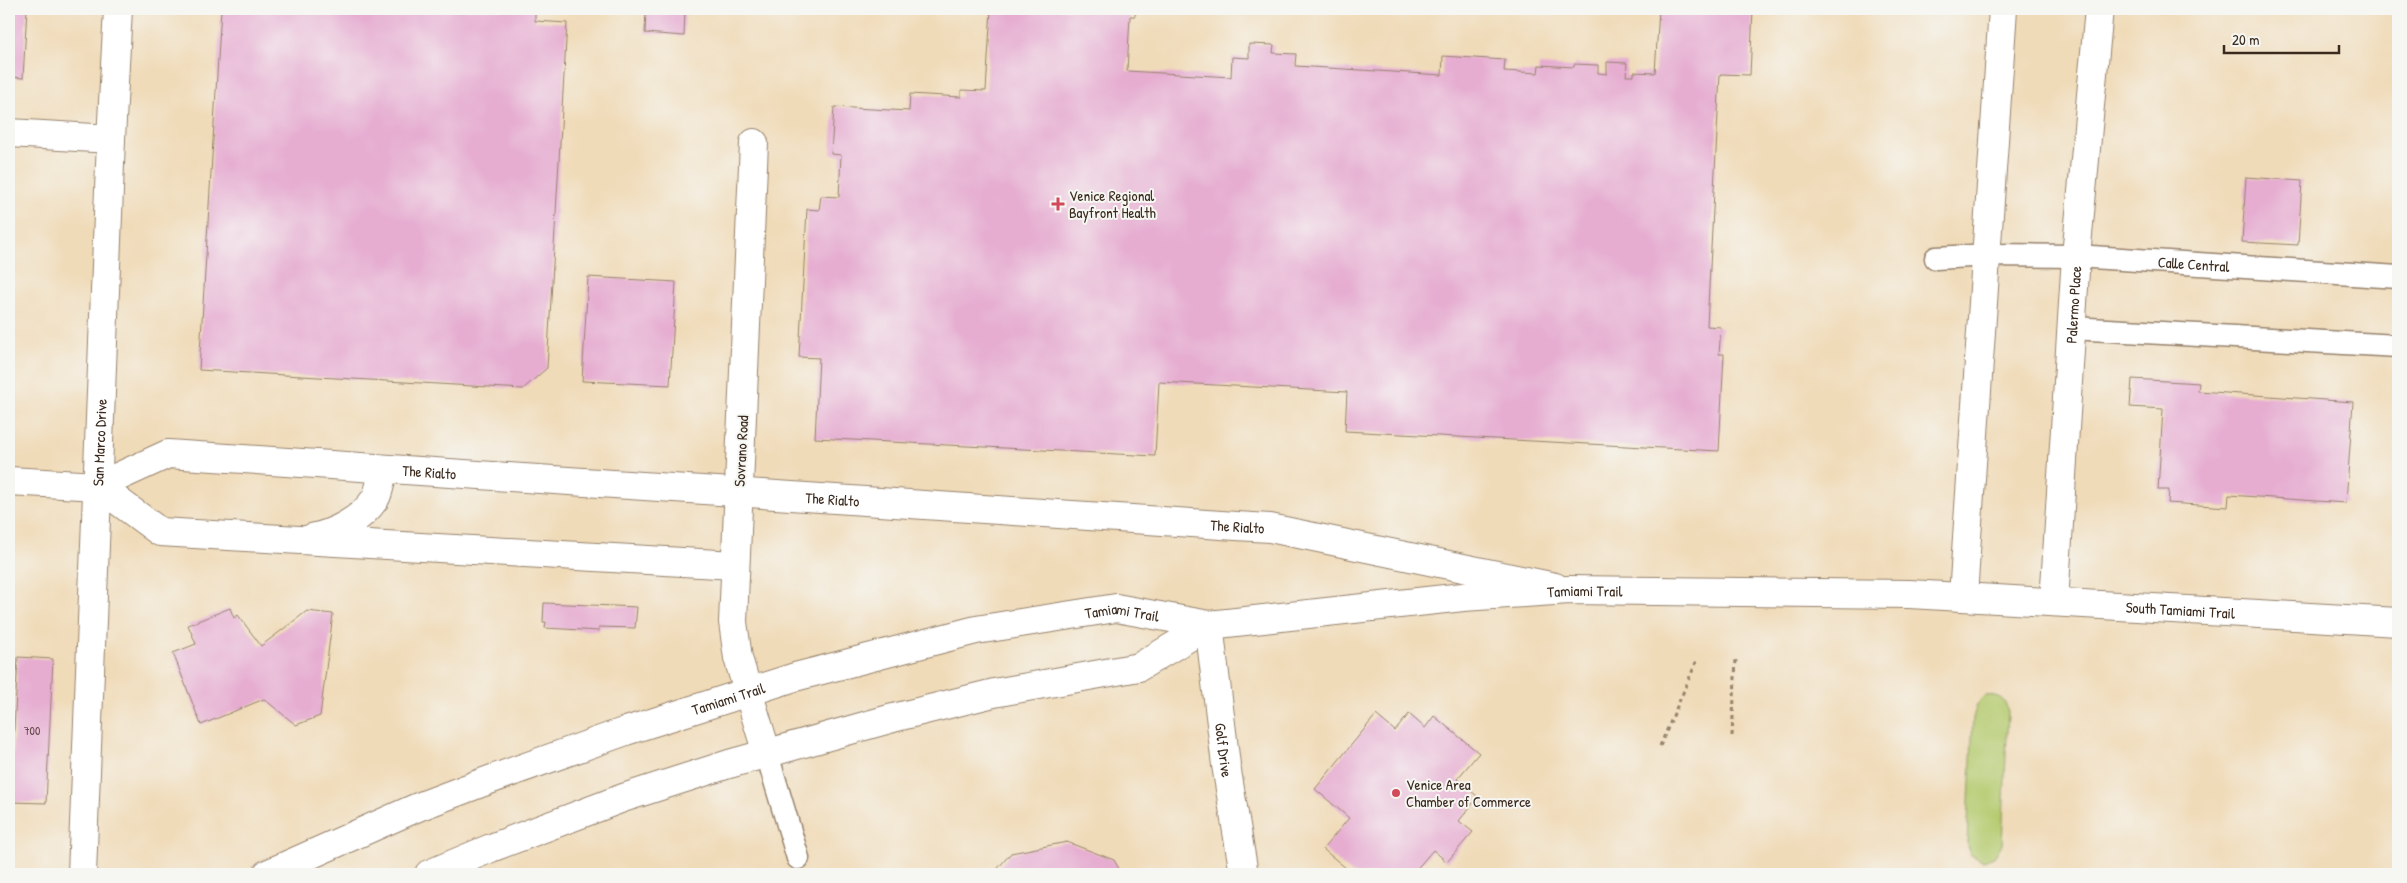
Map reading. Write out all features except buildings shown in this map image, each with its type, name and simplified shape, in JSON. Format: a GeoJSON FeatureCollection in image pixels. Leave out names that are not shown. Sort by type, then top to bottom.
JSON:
{"type":"FeatureCollection","features":[{"type":"Feature","properties":{"kind":"street","name":"San Marco Drive"},"geometry":{"type":"LineString","coordinates":[[82,874],[111,138],[118,9]]}},
{"type":"Feature","properties":{"kind":"street"},"geometry":{"type":"LineString","coordinates":[[1963,596],[1988,254],[2003,9]]}},
{"type":"Feature","properties":{"kind":"street","name":"Palermo Place"},"geometry":{"type":"LineString","coordinates":[[2054,602],[2076,256],[2099,9]]}},
{"type":"Feature","properties":{"kind":"street"},"geometry":{"type":"LineString","coordinates":[[9,133],[111,138]]}},
{"type":"Feature","properties":{"kind":"street","name":"Sovrano Road"},"geometry":{"type":"LineString","coordinates":[[754,143],[733,622],[738,658],[767,754]]}},
{"type":"Feature","properties":{"kind":"street","name":"The Rialto"},"geometry":{"type":"LineString","coordinates":[[9,481],[98,486],[168,454],[1270,528],[1569,590]]}},
{"type":"Feature","properties":{"kind":"street"},"geometry":{"type":"LineString","coordinates":[[296,540],[328,534],[364,512],[375,498],[383,469]]}},
{"type":"Feature","properties":{"kind":"street"},"geometry":{"type":"LineString","coordinates":[[98,486],[160,532],[735,565]]}},
{"type":"Feature","properties":{"kind":"street","name":"Tamiami Trail"},"geometry":{"type":"LineString","coordinates":[[267,874],[427,804],[626,731],[795,677],[976,630],[1116,608],[1209,626],[1462,597],[1569,590],[1963,596]]}},
{"type":"Feature","properties":{"kind":"street","name":"South Tamiami Trail"},"geometry":{"type":"LineString","coordinates":[[1963,596],[2398,622]]}},
{"type":"Feature","properties":{"kind":"street","name":"Tamiami Trail"},"geometry":{"type":"LineString","coordinates":[[429,874],[491,848],[623,798],[767,754],[893,718],[994,693],[1139,667],[1209,626]]}},
{"type":"Feature","properties":{"kind":"street","name":"Golf Drive"},"geometry":{"type":"LineString","coordinates":[[1209,626],[1226,765],[1244,874]]}},
{"type":"Feature","properties":{"kind":"lane","name":"Calle Central"},"geometry":{"type":"LineString","coordinates":[[1936,258],[1988,254],[2076,256],[2398,277]]}},
{"type":"Feature","properties":{"kind":"lane"},"geometry":{"type":"LineString","coordinates":[[2071,328],[2398,346]]}},
{"type":"Feature","properties":{"kind":"lane"},"geometry":{"type":"LineString","coordinates":[[767,754],[798,858]]}},
{"type":"Feature","properties":{"kind":"path"},"geometry":{"type":"LineString","coordinates":[[1660,746],[1698,658]]}},
{"type":"Feature","properties":{"kind":"path"},"geometry":{"type":"LineString","coordinates":[[1732,736],[1736,659]]}},
{"type":"Feature","properties":{"kind":"green space"},"geometry":{"type":"Polygon","coordinates":[[[1985,696],[2001,698],[2008,712],[2002,844],[1994,857],[1983,861],[1971,855],[1967,843],[1973,718],[1977,704],[1985,696]]]}},
{"type":"Feature","properties":{"kind":"place","name":"Venice Regional Bayfront Health"},"geometry":{"type":"Point","coordinates":[1058,204]}},
{"type":"Feature","properties":{"kind":"place","name":"Venice Area Chamber of Commerce"},"geometry":{"type":"Point","coordinates":[1396,793]}}]}
